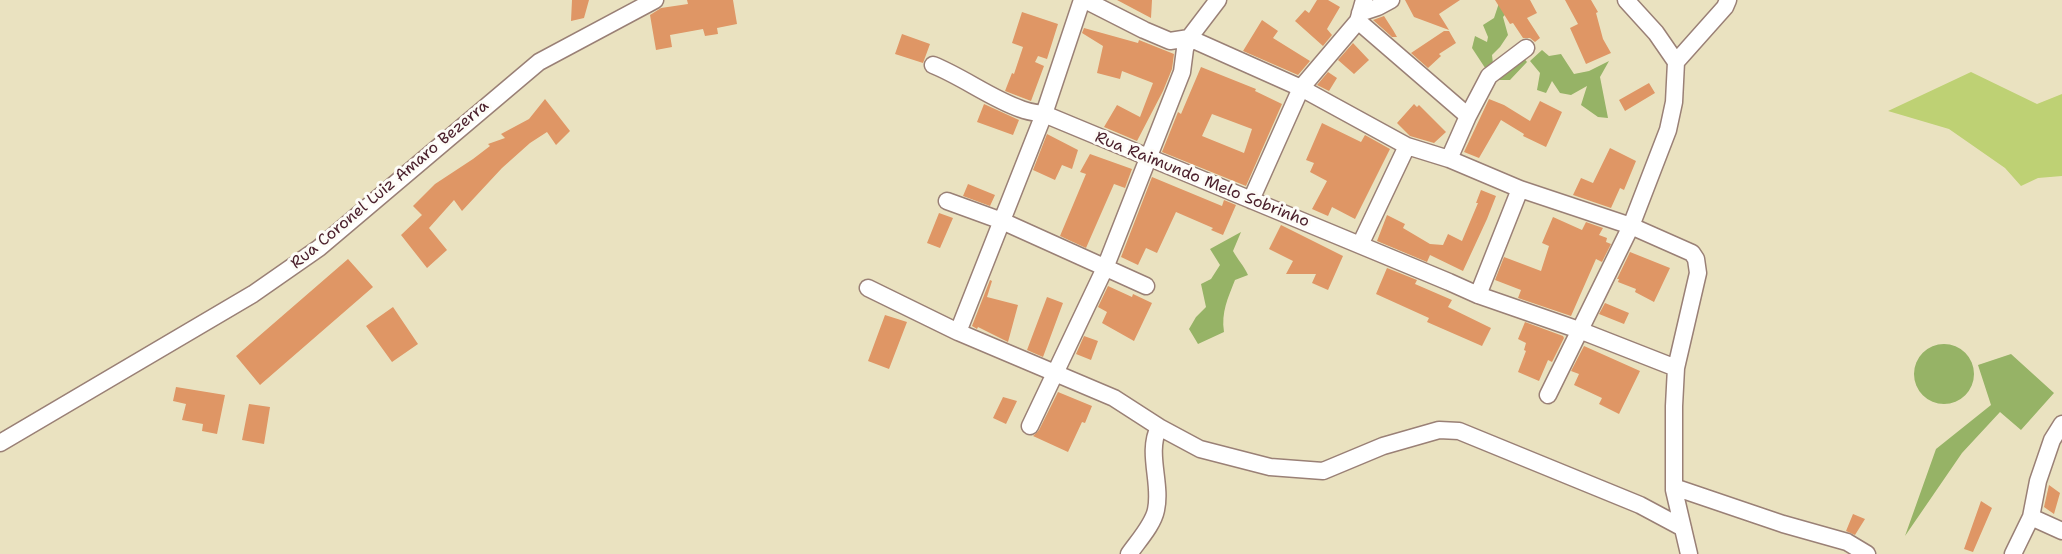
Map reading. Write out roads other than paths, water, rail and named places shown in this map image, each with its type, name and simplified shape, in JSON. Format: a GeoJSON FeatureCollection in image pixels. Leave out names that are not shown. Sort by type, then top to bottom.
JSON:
{"type":"FeatureCollection","features":[{"type":"Feature","properties":{"kind":"street","name":"Rua Coronel Luiz Amaro Bezerra"},"geometry":{"type":"LineString","coordinates":[[0,443],[253,294],[319,248],[539,62],[655,0]]}},
{"type":"Feature","properties":{"kind":"street"},"geometry":{"type":"LineString","coordinates":[[958,332],[1044,114],[1084,0],[1170,41],[1189,38],[1300,88],[1407,146],[1449,159],[1520,189],[1631,226],[1692,253],[1696,259],[1698,273],[1696,290],[1676,368],[1674,406],[1674,487],[1689,554]]}},
{"type":"Feature","properties":{"kind":"street"},"geometry":{"type":"LineString","coordinates":[[1029,426],[1105,268],[1182,72],[1189,38],[1218,0]]}},
{"type":"Feature","properties":{"kind":"street"},"geometry":{"type":"LineString","coordinates":[[1251,200],[1300,88],[1361,11],[1378,7],[1391,0]]}},
{"type":"Feature","properties":{"kind":"street"},"geometry":{"type":"LineString","coordinates":[[1548,395],[1631,226],[1668,130],[1674,102],[1676,62],[1656,33],[1626,0]]}},
{"type":"Feature","properties":{"kind":"street"},"geometry":{"type":"LineString","coordinates":[[1676,62],[1725,7],[1728,0]]}},
{"type":"Feature","properties":{"kind":"street"},"geometry":{"type":"LineString","coordinates":[[1361,11],[1468,116]]}},
{"type":"Feature","properties":{"kind":"street"},"geometry":{"type":"LineString","coordinates":[[1449,159],[1489,76],[1526,48]]}},
{"type":"Feature","properties":{"kind":"street","name":"Rua Raimundo Melo Sobrinho"},"geometry":{"type":"LineString","coordinates":[[933,65],[956,74],[987,93],[1022,110],[1044,114],[1478,295],[1579,330],[1676,368]]}},
{"type":"Feature","properties":{"kind":"street"},"geometry":{"type":"LineString","coordinates":[[1360,245],[1407,146]]}},
{"type":"Feature","properties":{"kind":"street"},"geometry":{"type":"LineString","coordinates":[[1478,295],[1520,189]]}},
{"type":"Feature","properties":{"kind":"street"},"geometry":{"type":"LineString","coordinates":[[947,201],[1002,221],[1146,286]]}},
{"type":"Feature","properties":{"kind":"street"},"geometry":{"type":"LineString","coordinates":[[868,288],[958,332],[1114,398],[1159,427],[1209,451],[1270,467],[1323,471],[1383,446],[1439,430],[1459,430],[1640,505],[1683,528]]}},
{"type":"Feature","properties":{"kind":"street"},"geometry":{"type":"LineString","coordinates":[[2013,554],[2031,517],[2038,481],[2052,440],[2062,424]]}},
{"type":"Feature","properties":{"kind":"street"},"geometry":{"type":"LineString","coordinates":[[1129,554],[1156,513],[1158,497],[1154,437],[1159,427]]}},
{"type":"Feature","properties":{"kind":"street"},"geometry":{"type":"LineString","coordinates":[[1674,487],[1783,524],[1847,542],[1868,554]]}},
{"type":"Feature","properties":{"kind":"street"},"geometry":{"type":"LineString","coordinates":[[2031,517],[2062,531]]}}]}
